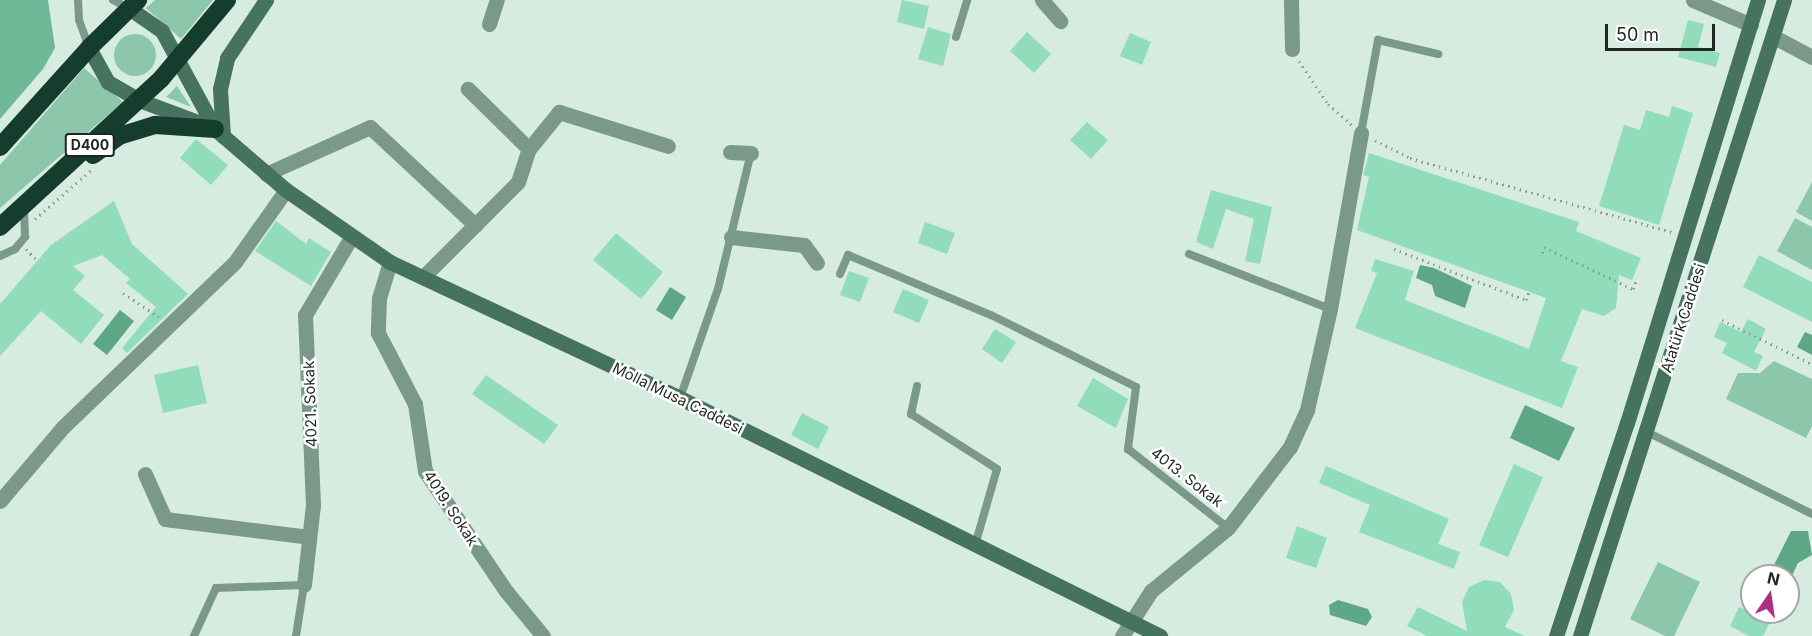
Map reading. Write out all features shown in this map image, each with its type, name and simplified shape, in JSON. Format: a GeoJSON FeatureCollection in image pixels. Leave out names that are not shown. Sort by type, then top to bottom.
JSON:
{"type":"FeatureCollection","features":[{"type":"Feature","properties":{"kind":"highway","name":"D400"},"geometry":{"type":"LineString","coordinates":[[0,227],[138,100],[177,60],[227,0]]}},
{"type":"Feature","properties":{"kind":"highway"},"geometry":{"type":"LineString","coordinates":[[0,147],[89,48],[133,4]]}},
{"type":"Feature","properties":{"kind":"highway","name":"D400"},"geometry":{"type":"LineString","coordinates":[[41,188],[119,136],[155,125],[219,133]]}},
{"type":"Feature","properties":{"kind":"street"},"geometry":{"type":"LineString","coordinates":[[219,133],[220,89],[227,58],[266,0]]}},
{"type":"Feature","properties":{"kind":"street"},"geometry":{"type":"LineString","coordinates":[[489,24],[497,0]]}},
{"type":"Feature","properties":{"kind":"street"},"geometry":{"type":"LineString","coordinates":[[1042,0],[1060,21]]}},
{"type":"Feature","properties":{"kind":"street"},"geometry":{"type":"LineString","coordinates":[[1292,0],[1292,50]]}},
{"type":"Feature","properties":{"kind":"street"},"geometry":{"type":"LineString","coordinates":[[1693,0],[1751,25]]}},
{"type":"Feature","properties":{"kind":"street","name":"Atatürk Caddesi"},"geometry":{"type":"LineString","coordinates":[[1556,636],[1627,423],[1758,0]]}},
{"type":"Feature","properties":{"kind":"street","name":"Atatürk Caddesi"},"geometry":{"type":"LineString","coordinates":[[1580,636],[1784,0]]}},
{"type":"Feature","properties":{"kind":"street"},"geometry":{"type":"LineString","coordinates":[[133,4],[162,31],[219,133]]}},
{"type":"Feature","properties":{"kind":"street"},"geometry":{"type":"LineString","coordinates":[[1774,37],[1812,57]]}},
{"type":"Feature","properties":{"kind":"street"},"geometry":{"type":"LineString","coordinates":[[89,48],[108,82],[138,100],[219,133]]}},
{"type":"Feature","properties":{"kind":"street"},"geometry":{"type":"LineString","coordinates":[[468,89],[529,148]]}},
{"type":"Feature","properties":{"kind":"street"},"geometry":{"type":"LineString","coordinates":[[423,277],[518,182],[529,148],[559,112],[668,146]]}},
{"type":"Feature","properties":{"kind":"street"},"geometry":{"type":"LineString","coordinates":[[267,174],[370,127],[475,225]]}},
{"type":"Feature","properties":{"kind":"street"},"geometry":{"type":"LineString","coordinates":[[1122,636],[1134,623],[1151,591],[1228,528],[1290,447],[1307,410],[1330,309],[1361,132]]}},
{"type":"Feature","properties":{"kind":"street","name":"Molla Musa Caddesi"},"geometry":{"type":"LineString","coordinates":[[219,133],[286,190],[390,262],[680,398],[1160,636]]}},
{"type":"Feature","properties":{"kind":"street"},"geometry":{"type":"LineString","coordinates":[[730,152],[751,153]]}},
{"type":"Feature","properties":{"kind":"street"},"geometry":{"type":"LineString","coordinates":[[0,501],[63,427],[235,262],[286,190]]}},
{"type":"Feature","properties":{"kind":"street","name":"4021. Sokak"},"geometry":{"type":"LineString","coordinates":[[304,585],[313,505],[305,315],[352,236]]}},
{"type":"Feature","properties":{"kind":"street"},"geometry":{"type":"LineString","coordinates":[[731,237],[804,245],[817,263]]}},
{"type":"Feature","properties":{"kind":"street","name":"4019. Sokak"},"geometry":{"type":"LineString","coordinates":[[390,262],[379,298],[378,333],[415,404],[425,471],[506,591],[543,636]]}},
{"type":"Feature","properties":{"kind":"street"},"geometry":{"type":"LineString","coordinates":[[145,474],[165,519],[309,537]]}},
{"type":"Feature","properties":{"kind":"lane"},"geometry":{"type":"LineString","coordinates":[[78,0],[79,20],[89,48]]}},
{"type":"Feature","properties":{"kind":"lane"},"geometry":{"type":"LineString","coordinates":[[112,0],[133,4]]}},
{"type":"Feature","properties":{"kind":"lane"},"geometry":{"type":"LineString","coordinates":[[956,37],[967,0]]}},
{"type":"Feature","properties":{"kind":"lane"},"geometry":{"type":"LineString","coordinates":[[1361,132],[1378,40],[1438,54]]}},
{"type":"Feature","properties":{"kind":"lane"},"geometry":{"type":"LineString","coordinates":[[680,398],[718,289],[751,153]]}},
{"type":"Feature","properties":{"kind":"lane"},"geometry":{"type":"LineString","coordinates":[[0,256],[20,244],[27,226],[24,205]]}},
{"type":"Feature","properties":{"kind":"lane"},"geometry":{"type":"LineString","coordinates":[[1189,254],[1330,309]]}},
{"type":"Feature","properties":{"kind":"lane","name":"4013. Sokak"},"geometry":{"type":"LineString","coordinates":[[840,274],[848,255],[991,315],[1136,387],[1128,449],[1228,528]]}},
{"type":"Feature","properties":{"kind":"lane"},"geometry":{"type":"LineString","coordinates":[[917,386],[911,414],[997,469],[975,545]]}},
{"type":"Feature","properties":{"kind":"lane"},"geometry":{"type":"LineString","coordinates":[[1647,432],[1812,514]]}},
{"type":"Feature","properties":{"kind":"lane"},"geometry":{"type":"LineString","coordinates":[[194,636],[216,588],[304,585],[296,636]]}},
{"type":"Feature","properties":{"kind":"path"},"geometry":{"type":"LineString","coordinates":[[1292,50],[1328,104],[1361,132],[1410,158],[1676,233]]}},
{"type":"Feature","properties":{"kind":"path"},"geometry":{"type":"LineString","coordinates":[[20,244],[38,261]]}},
{"type":"Feature","properties":{"kind":"path"},"geometry":{"type":"LineString","coordinates":[[1542,253],[1544,247],[1633,289],[1636,281]]}},
{"type":"Feature","properties":{"kind":"path"},"geometry":{"type":"LineString","coordinates":[[1394,249],[1526,300],[1529,292]]}},
{"type":"Feature","properties":{"kind":"path"},"geometry":{"type":"LineString","coordinates":[[123,293],[171,324]]}},
{"type":"Feature","properties":{"kind":"path"},"geometry":{"type":"LineString","coordinates":[[1722,320],[1812,364]]}},
{"type":"Feature","properties":{"kind":"shaded area"},"geometry":{"type":"Polygon","coordinates":[[[0,0],[48,0],[55,48],[43,69],[0,119],[0,0]]]}},
{"type":"Feature","properties":{"kind":"shaded area"},"geometry":{"type":"Polygon","coordinates":[[[155,0],[213,0],[181,39],[146,8],[155,0]]]}},
{"type":"Feature","properties":{"kind":"shaded area"},"geometry":{"type":"Polygon","coordinates":[[[135,34],[143,35],[150,40],[155,47],[155,63],[150,70],[143,75],[135,76],[127,75],[120,70],[115,63],[114,55],[115,47],[120,40],[127,35],[135,34]]]}},
{"type":"Feature","properties":{"kind":"shaded area"},"geometry":{"type":"Polygon","coordinates":[[[84,68],[123,102],[0,208],[0,165],[84,68]]]}},
{"type":"Feature","properties":{"kind":"shaded area"},"geometry":{"type":"Polygon","coordinates":[[[177,86],[191,107],[166,97],[177,86]]]}},
{"type":"Feature","properties":{"kind":"shaded area"},"geometry":{"type":"Polygon","coordinates":[[[1812,182],[1812,221],[1796,212],[1812,182]]]}},
{"type":"Feature","properties":{"kind":"shaded area"},"geometry":{"type":"Polygon","coordinates":[[[1795,218],[1812,227],[1812,270],[1777,251],[1795,218]]]}},
{"type":"Feature","properties":{"kind":"shaded area"},"geometry":{"type":"Polygon","coordinates":[[[1420,265],[1434,268],[1472,286],[1465,308],[1435,296],[1432,285],[1416,278],[1420,265]]]}},
{"type":"Feature","properties":{"kind":"shaded area"},"geometry":{"type":"Polygon","coordinates":[[[670,287],[686,297],[672,320],[656,310],[670,287]]]}},
{"type":"Feature","properties":{"kind":"shaded area"},"geometry":{"type":"Polygon","coordinates":[[[120,310],[134,321],[107,355],[93,344],[120,310]]]}},
{"type":"Feature","properties":{"kind":"shaded area"},"geometry":{"type":"Polygon","coordinates":[[[1805,332],[1812,335],[1812,355],[1797,347],[1805,332]]]}},
{"type":"Feature","properties":{"kind":"shaded area"},"geometry":{"type":"Polygon","coordinates":[[[1774,361],[1812,379],[1812,426],[1806,438],[1726,399],[1738,373],[1760,373],[1774,361]]]}},
{"type":"Feature","properties":{"kind":"shaded area"},"geometry":{"type":"Polygon","coordinates":[[[1525,405],[1575,428],[1559,461],[1510,438],[1525,405]]]}},
{"type":"Feature","properties":{"kind":"shaded area"},"geometry":{"type":"Polygon","coordinates":[[[1791,531],[1808,531],[1812,555],[1798,564],[1774,564],[1791,531]]]}},
{"type":"Feature","properties":{"kind":"shaded area"},"geometry":{"type":"Polygon","coordinates":[[[1658,562],[1700,582],[1674,636],[1665,636],[1630,619],[1658,562]]]}},
{"type":"Feature","properties":{"kind":"shaded area"},"geometry":{"type":"Polygon","coordinates":[[[1338,600],[1368,609],[1372,617],[1366,626],[1330,615],[1329,605],[1338,600]]]}},
{"type":"Feature","properties":{"kind":"building"},"geometry":{"type":"Polygon","coordinates":[[[902,0],[929,6],[924,29],[897,22],[902,0]]]}},
{"type":"Feature","properties":{"kind":"building"},"geometry":{"type":"Polygon","coordinates":[[[1688,20],[1704,24],[1698,47],[1720,53],[1716,67],[1678,57],[1688,20]]]}},
{"type":"Feature","properties":{"kind":"building"},"geometry":{"type":"Polygon","coordinates":[[[928,27],[951,34],[943,66],[918,59],[928,27]]]}},
{"type":"Feature","properties":{"kind":"building"},"geometry":{"type":"Polygon","coordinates":[[[1027,32],[1051,54],[1034,73],[1010,51],[1027,32]]]}},
{"type":"Feature","properties":{"kind":"building"},"geometry":{"type":"Polygon","coordinates":[[[1130,33],[1151,42],[1142,65],[1120,56],[1130,33]]]}},
{"type":"Feature","properties":{"kind":"building"},"geometry":{"type":"Polygon","coordinates":[[[1672,106],[1693,113],[1659,225],[1599,206],[1624,125],[1640,130],[1646,110],[1669,117],[1672,106]]]}},
{"type":"Feature","properties":{"kind":"building"},"geometry":{"type":"Polygon","coordinates":[[[1087,122],[1108,140],[1091,159],[1070,140],[1087,122]]]}},
{"type":"Feature","properties":{"kind":"building"},"geometry":{"type":"Polygon","coordinates":[[[196,139],[228,165],[211,185],[180,158],[196,139]]]}},
{"type":"Feature","properties":{"kind":"building"},"geometry":{"type":"Polygon","coordinates":[[[1369,153],[1579,222],[1576,231],[1641,258],[1632,280],[1619,275],[1616,308],[1604,316],[1582,309],[1561,361],[1578,367],[1562,408],[1355,328],[1377,273],[1371,271],[1375,259],[1414,271],[1405,300],[1529,349],[1546,298],[1357,230],[1369,177],[1363,175],[1369,153]]]}},
{"type":"Feature","properties":{"kind":"building"},"geometry":{"type":"Polygon","coordinates":[[[1211,190],[1272,207],[1260,264],[1245,261],[1254,219],[1226,209],[1213,249],[1196,242],[1211,190]]]}},
{"type":"Feature","properties":{"kind":"building"},"geometry":{"type":"Polygon","coordinates":[[[114,201],[132,244],[188,294],[127,353],[122,348],[156,307],[126,283],[130,279],[102,255],[73,266],[85,276],[73,290],[104,315],[81,344],[41,311],[0,356],[0,304],[51,245],[114,201]]]}},
{"type":"Feature","properties":{"kind":"building"},"geometry":{"type":"Polygon","coordinates":[[[276,221],[306,244],[309,238],[331,252],[311,286],[255,251],[276,221]]]}},
{"type":"Feature","properties":{"kind":"building"},"geometry":{"type":"Polygon","coordinates":[[[925,222],[955,233],[947,254],[918,243],[925,222]]]}},
{"type":"Feature","properties":{"kind":"building"},"geometry":{"type":"Polygon","coordinates":[[[616,233],[663,272],[641,299],[593,260],[616,233]]]}},
{"type":"Feature","properties":{"kind":"building"},"geometry":{"type":"Polygon","coordinates":[[[1759,255],[1812,282],[1812,322],[1743,287],[1759,255]]]}},
{"type":"Feature","properties":{"kind":"building"},"geometry":{"type":"Polygon","coordinates":[[[849,271],[869,278],[860,302],[840,295],[849,271]]]}},
{"type":"Feature","properties":{"kind":"building"},"geometry":{"type":"Polygon","coordinates":[[[903,289],[929,300],[919,323],[893,312],[903,289]]]}},
{"type":"Feature","properties":{"kind":"building"},"geometry":{"type":"Polygon","coordinates":[[[1748,319],[1766,329],[1754,352],[1763,356],[1756,371],[1722,353],[1727,343],[1714,337],[1720,322],[1741,332],[1748,319]]]}},
{"type":"Feature","properties":{"kind":"building"},"geometry":{"type":"Polygon","coordinates":[[[995,329],[1016,342],[1002,363],[982,349],[995,329]]]}},
{"type":"Feature","properties":{"kind":"building"},"geometry":{"type":"Polygon","coordinates":[[[198,365],[207,403],[163,413],[154,375],[198,365]]]}},
{"type":"Feature","properties":{"kind":"building"},"geometry":{"type":"Polygon","coordinates":[[[486,375],[558,425],[544,444],[472,394],[486,375]]]}},
{"type":"Feature","properties":{"kind":"building"},"geometry":{"type":"Polygon","coordinates":[[[1093,378],[1128,399],[1116,428],[1077,406],[1093,378]]]}},
{"type":"Feature","properties":{"kind":"building"},"geometry":{"type":"Polygon","coordinates":[[[802,413],[829,427],[818,449],[791,435],[802,413]]]}},
{"type":"Feature","properties":{"kind":"building"},"geometry":{"type":"Polygon","coordinates":[[[1514,464],[1543,477],[1508,557],[1479,545],[1514,464]]]}},
{"type":"Feature","properties":{"kind":"building"},"geometry":{"type":"Polygon","coordinates":[[[1326,466],[1449,519],[1438,544],[1460,552],[1454,569],[1359,532],[1370,505],[1319,483],[1326,466]]]}},
{"type":"Feature","properties":{"kind":"building"},"geometry":{"type":"Polygon","coordinates":[[[1297,526],[1327,538],[1316,568],[1286,558],[1297,526]]]}},
{"type":"Feature","properties":{"kind":"building"},"geometry":{"type":"Polygon","coordinates":[[[1484,580],[1500,582],[1511,594],[1514,610],[1505,627],[1525,636],[1427,636],[1407,626],[1418,607],[1467,631],[1462,602],[1469,587],[1484,580]]]}},
{"type":"Feature","properties":{"kind":"building"},"geometry":{"type":"Polygon","coordinates":[[[1739,607],[1740,624],[1769,624],[1763,636],[1749,636],[1730,626],[1739,607]]]}}]}
